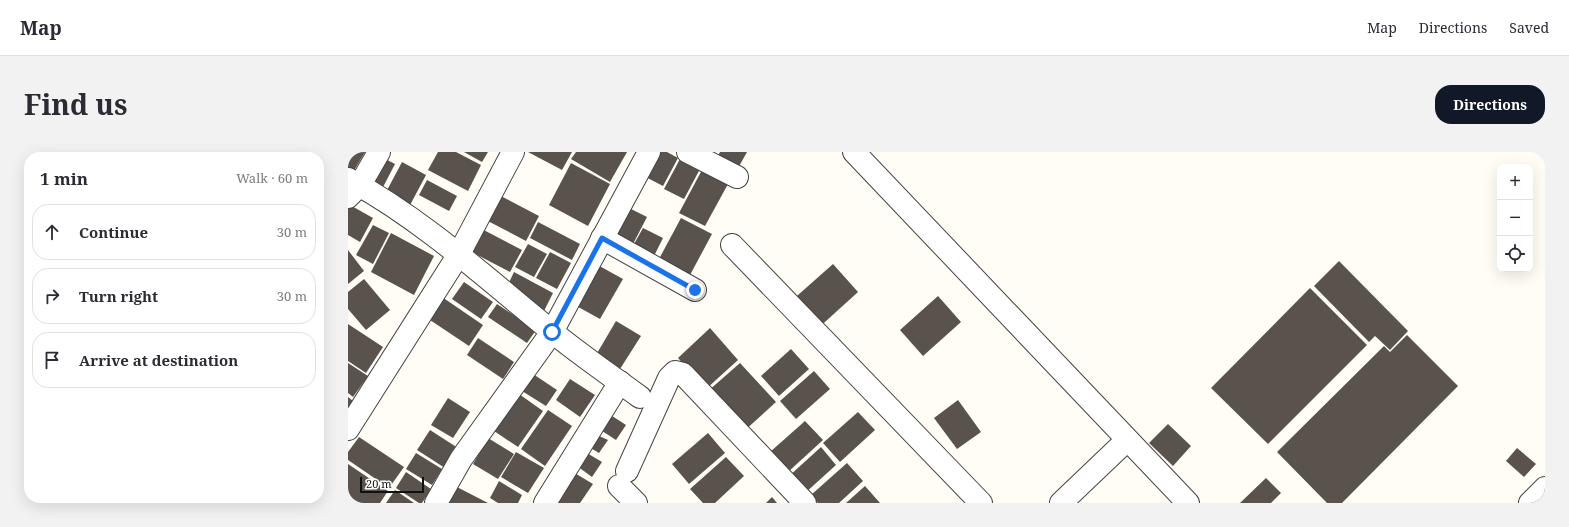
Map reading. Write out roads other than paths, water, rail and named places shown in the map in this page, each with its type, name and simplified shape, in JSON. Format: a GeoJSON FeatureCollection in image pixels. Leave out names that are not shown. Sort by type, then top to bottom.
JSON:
{"type":"FeatureCollection","features":[{"type":"Feature","properties":{"kind":"street"},"geometry":{"type":"LineString","coordinates":[[378,152],[352,187],[417,224],[459,254],[552,332],[640,397]]}},
{"type":"Feature","properties":{"kind":"street"},"geometry":{"type":"LineString","coordinates":[[348,429],[459,254],[513,152]]}},
{"type":"Feature","properties":{"kind":"street"},"geometry":{"type":"LineString","coordinates":[[436,503],[461,459],[552,332],[649,152]]}},
{"type":"Feature","properties":{"kind":"street"},"geometry":{"type":"LineString","coordinates":[[688,152],[737,177]]}},
{"type":"Feature","properties":{"kind":"street"},"geometry":{"type":"LineString","coordinates":[[854,152],[1188,503]]}},
{"type":"Feature","properties":{"kind":"street"},"geometry":{"type":"LineString","coordinates":[[602,238],[695,290]]}},
{"type":"Feature","properties":{"kind":"street"},"geometry":{"type":"LineString","coordinates":[[732,245],[981,503]]}},
{"type":"Feature","properties":{"kind":"street"},"geometry":{"type":"LineString","coordinates":[[636,503],[623,478],[668,378],[676,372],[683,374],[805,503]]}},
{"type":"Feature","properties":{"kind":"street"},"geometry":{"type":"LineString","coordinates":[[545,503],[620,382]]}},
{"type":"Feature","properties":{"kind":"street"},"geometry":{"type":"LineString","coordinates":[[1061,503],[1127,440]]}},
{"type":"Feature","properties":{"kind":"street"},"geometry":{"type":"LineString","coordinates":[[1530,503],[1545,488]]}}]}
